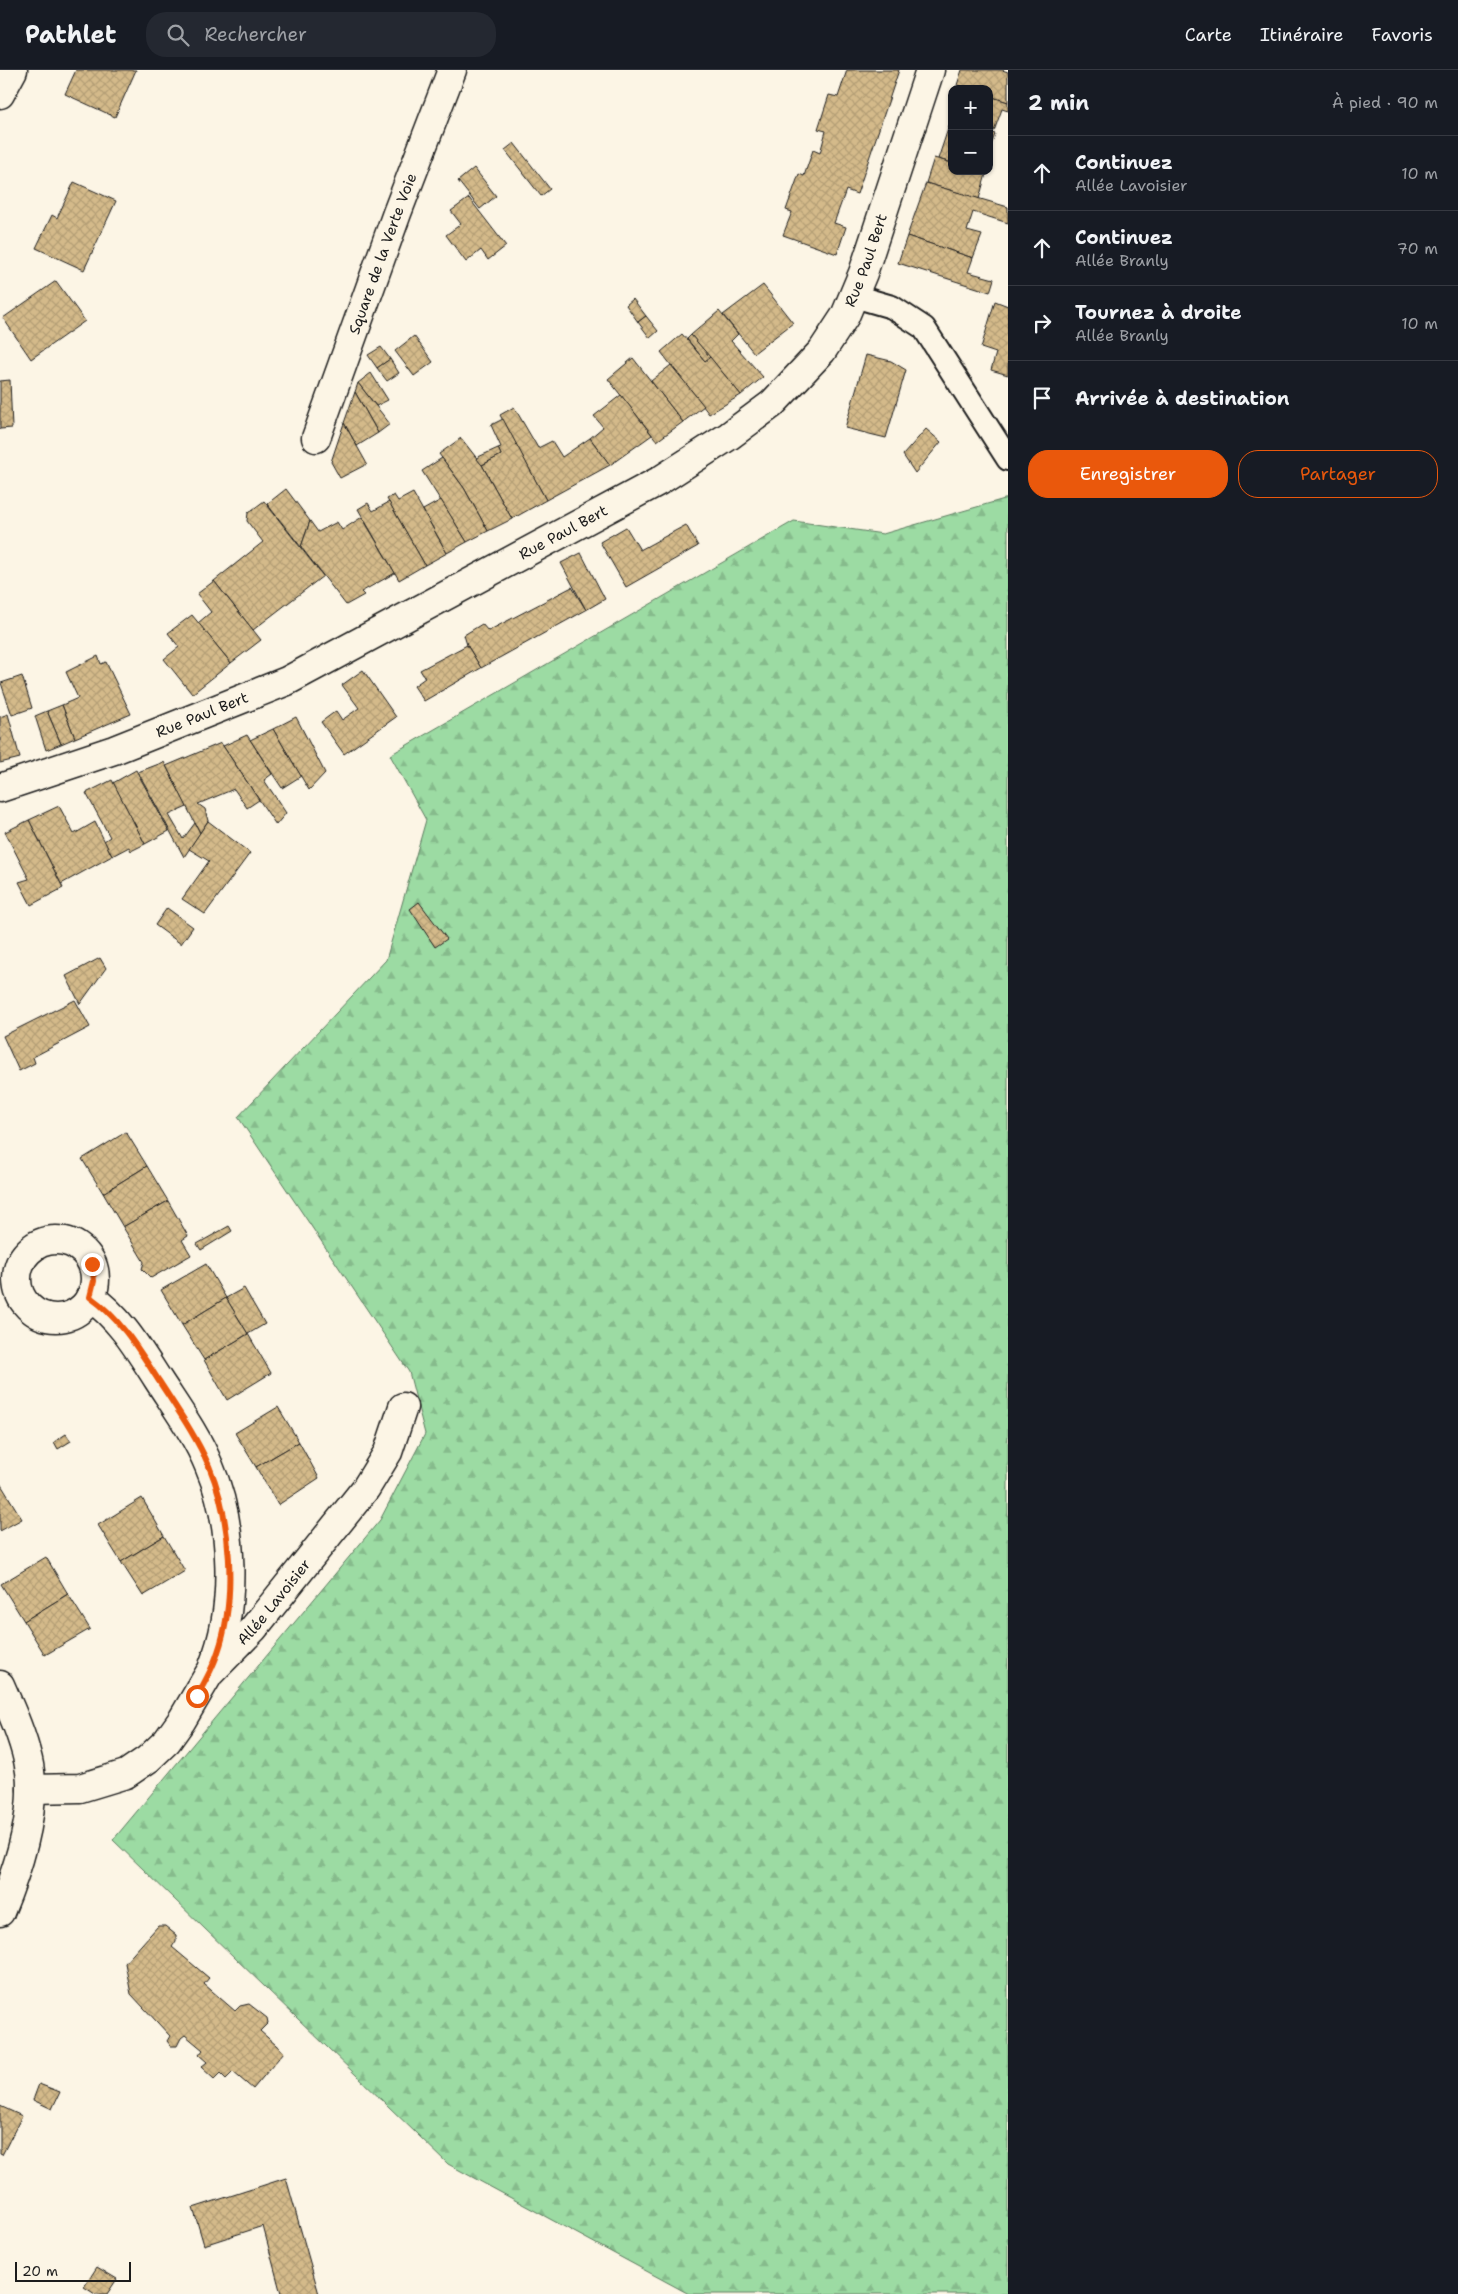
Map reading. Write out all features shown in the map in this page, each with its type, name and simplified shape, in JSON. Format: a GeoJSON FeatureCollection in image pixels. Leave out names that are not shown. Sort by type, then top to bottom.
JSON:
{"type":"FeatureCollection","features":[{"type":"Feature","properties":{"kind":"street"},"geometry":{"type":"LineString","coordinates":[[0,94],[13,70]]}},
{"type":"Feature","properties":{"kind":"street","name":"Square de la Verte Voie"},"geometry":{"type":"LineString","coordinates":[[316,438],[397,213],[452,70]]}},
{"type":"Feature","properties":{"kind":"street","name":"Rue Paul Bert"},"geometry":{"type":"LineString","coordinates":[[0,788],[123,747],[288,681],[659,480],[729,436],[772,404],[822,351],[854,296],[930,70]]}},
{"type":"Feature","properties":{"kind":"street"},"geometry":{"type":"LineString","coordinates":[[90,1297],[116,1319],[131,1338],[199,1445],[215,1482],[224,1519],[229,1578],[224,1630],[209,1674]]}},
{"type":"Feature","properties":{"kind":"street","name":"Allée Lavoisier"},"geometry":{"type":"LineString","coordinates":[[30,1788],[80,1788],[126,1774],[148,1760],[167,1741],[182,1720],[209,1674],[252,1629],[366,1488],[388,1452],[403,1407]]}},
{"type":"Feature","properties":{"kind":"street"},"geometry":{"type":"LineString","coordinates":[[0,1685],[23,1743],[28,1762],[30,1788],[28,1821],[20,1857],[0,1912]]}},
{"type":"Feature","properties":{"kind":"lane"},"geometry":{"type":"LineString","coordinates":[[854,296],[892,307],[924,328],[1008,459]]}},
{"type":"Feature","properties":{"kind":"green space"},"geometry":{"type":"Polygon","coordinates":[[[1008,498],[1008,2294],[689,2294],[448,2164],[113,1840],[380,1520],[425,1434],[409,1372],[238,1117],[386,960],[426,820],[390,755],[794,521],[883,534],[1008,498]]]}},
{"type":"Feature","properties":{"kind":"building"},"geometry":{"type":"Polygon","coordinates":[[[76,70],[136,70],[115,117],[65,94],[76,70]]]}},
{"type":"Feature","properties":{"kind":"building"},"geometry":{"type":"Polygon","coordinates":[[[847,70],[899,70],[857,194],[846,190],[834,223],[846,227],[837,254],[783,235],[792,212],[786,210],[799,174],[804,176],[813,150],[820,153],[826,131],[818,129],[829,95],[838,97],[847,70]]]}},
{"type":"Feature","properties":{"kind":"building"},"geometry":{"type":"Polygon","coordinates":[[[962,70],[1002,70],[1008,72],[1008,102],[993,97],[993,85],[957,85],[962,70]]]}},
{"type":"Feature","properties":{"kind":"building"},"geometry":{"type":"Polygon","coordinates":[[[993,97],[1008,102],[1008,111],[1002,109],[994,131],[993,97]]]}},
{"type":"Feature","properties":{"kind":"building"},"geometry":{"type":"Polygon","coordinates":[[[948,129],[948,162],[938,159],[948,129]]]}},
{"type":"Feature","properties":{"kind":"building"},"geometry":{"type":"Polygon","coordinates":[[[514,143],[550,189],[541,196],[505,150],[514,143]]]}},
{"type":"Feature","properties":{"kind":"building"},"geometry":{"type":"Polygon","coordinates":[[[934,158],[948,162],[948,175],[986,175],[979,199],[926,183],[934,158]]]}},
{"type":"Feature","properties":{"kind":"building"},"geometry":{"type":"Polygon","coordinates":[[[474,168],[496,196],[480,209],[458,181],[474,168]]]}},
{"type":"Feature","properties":{"kind":"building"},"geometry":{"type":"Polygon","coordinates":[[[74,182],[116,201],[84,270],[36,248],[52,215],[57,218],[74,182]]]}},
{"type":"Feature","properties":{"kind":"building"},"geometry":{"type":"Polygon","coordinates":[[[926,183],[1008,207],[1008,223],[973,212],[967,231],[982,235],[973,258],[907,236],[926,183]]]}},
{"type":"Feature","properties":{"kind":"building"},"geometry":{"type":"Polygon","coordinates":[[[469,198],[506,246],[488,260],[481,250],[466,262],[446,235],[461,224],[451,211],[469,198]]]}},
{"type":"Feature","properties":{"kind":"building"},"geometry":{"type":"Polygon","coordinates":[[[907,236],[973,258],[968,272],[994,279],[990,292],[898,263],[907,236]]]}},
{"type":"Feature","properties":{"kind":"building"},"geometry":{"type":"Polygon","coordinates":[[[56,281],[85,321],[31,359],[3,318],[56,281]]]}},
{"type":"Feature","properties":{"kind":"building"},"geometry":{"type":"Polygon","coordinates":[[[763,285],[793,323],[754,353],[723,315],[763,285]]]}},
{"type":"Feature","properties":{"kind":"building"},"geometry":{"type":"Polygon","coordinates":[[[633,299],[646,316],[638,322],[626,305],[633,299]]]}},
{"type":"Feature","properties":{"kind":"building"},"geometry":{"type":"Polygon","coordinates":[[[995,301],[1008,306],[1008,375],[991,370],[996,353],[981,348],[995,301]]]}},
{"type":"Feature","properties":{"kind":"building"},"geometry":{"type":"Polygon","coordinates":[[[719,311],[738,334],[731,341],[763,377],[741,395],[691,335],[719,311]]]}},
{"type":"Feature","properties":{"kind":"building"},"geometry":{"type":"Polygon","coordinates":[[[646,316],[658,331],[650,338],[638,322],[646,316]]]}},
{"type":"Feature","properties":{"kind":"building"},"geometry":{"type":"Polygon","coordinates":[[[682,334],[705,361],[710,357],[741,395],[709,414],[661,352],[682,334]]]}},
{"type":"Feature","properties":{"kind":"building"},"geometry":{"type":"Polygon","coordinates":[[[691,335],[710,357],[705,361],[687,339],[691,335]]]}},
{"type":"Feature","properties":{"kind":"building"},"geometry":{"type":"Polygon","coordinates":[[[414,336],[433,362],[414,376],[395,351],[414,336]]]}},
{"type":"Feature","properties":{"kind":"building"},"geometry":{"type":"Polygon","coordinates":[[[381,347],[390,359],[377,368],[368,355],[381,347]]]}},
{"type":"Feature","properties":{"kind":"building"},"geometry":{"type":"Polygon","coordinates":[[[866,355],[891,361],[906,370],[886,438],[845,428],[866,355]]]}},
{"type":"Feature","properties":{"kind":"building"},"geometry":{"type":"Polygon","coordinates":[[[633,358],[683,422],[657,441],[608,379],[633,358]]]}},
{"type":"Feature","properties":{"kind":"building"},"geometry":{"type":"Polygon","coordinates":[[[390,359],[399,373],[387,381],[377,368],[390,359]]]}},
{"type":"Feature","properties":{"kind":"building"},"geometry":{"type":"Polygon","coordinates":[[[671,365],[704,406],[683,422],[651,381],[671,365]]]}},
{"type":"Feature","properties":{"kind":"building"},"geometry":{"type":"Polygon","coordinates":[[[371,373],[388,400],[376,406],[358,383],[371,373]]]}},
{"type":"Feature","properties":{"kind":"building"},"geometry":{"type":"Polygon","coordinates":[[[10,380],[12,428],[0,429],[0,381],[10,380]]]}},
{"type":"Feature","properties":{"kind":"building"},"geometry":{"type":"Polygon","coordinates":[[[358,383],[390,424],[378,433],[355,392],[358,383]]]}},
{"type":"Feature","properties":{"kind":"building"},"geometry":{"type":"Polygon","coordinates":[[[355,392],[378,433],[357,446],[344,423],[355,392]]]}},
{"type":"Feature","properties":{"kind":"building"},"geometry":{"type":"Polygon","coordinates":[[[621,395],[652,435],[610,465],[590,438],[603,427],[594,416],[621,395]]]}},
{"type":"Feature","properties":{"kind":"building"},"geometry":{"type":"Polygon","coordinates":[[[514,407],[538,448],[552,441],[562,457],[590,438],[610,465],[546,500],[500,415],[514,407]]]}},
{"type":"Feature","properties":{"kind":"building"},"geometry":{"type":"Polygon","coordinates":[[[503,419],[546,500],[512,519],[482,465],[501,455],[498,448],[501,447],[491,425],[503,419]]]}},
{"type":"Feature","properties":{"kind":"building"},"geometry":{"type":"Polygon","coordinates":[[[344,423],[367,464],[340,478],[331,462],[344,423]]]}},
{"type":"Feature","properties":{"kind":"building"},"geometry":{"type":"Polygon","coordinates":[[[926,429],[941,442],[915,473],[903,455],[926,429]]]}},
{"type":"Feature","properties":{"kind":"building"},"geometry":{"type":"Polygon","coordinates":[[[461,438],[482,465],[512,519],[488,531],[464,488],[439,454],[461,438]]]}},
{"type":"Feature","properties":{"kind":"building"},"geometry":{"type":"Polygon","coordinates":[[[498,448],[501,455],[482,465],[476,458],[498,448]]]}},
{"type":"Feature","properties":{"kind":"building"},"geometry":{"type":"Polygon","coordinates":[[[442,458],[464,488],[488,531],[467,542],[422,471],[442,458]]]}},
{"type":"Feature","properties":{"kind":"building"},"geometry":{"type":"Polygon","coordinates":[[[286,489],[310,521],[301,547],[267,504],[286,489]]]}},
{"type":"Feature","properties":{"kind":"building"},"geometry":{"type":"Polygon","coordinates":[[[413,493],[447,553],[425,565],[387,499],[394,495],[398,501],[413,493]]]}},
{"type":"Feature","properties":{"kind":"building"},"geometry":{"type":"Polygon","coordinates":[[[441,500],[467,542],[447,553],[423,510],[441,500]]]}},
{"type":"Feature","properties":{"kind":"building"},"geometry":{"type":"Polygon","coordinates":[[[264,501],[323,576],[253,630],[214,581],[263,542],[247,521],[248,513],[264,501]]]}},
{"type":"Feature","properties":{"kind":"building"},"geometry":{"type":"Polygon","coordinates":[[[389,502],[425,565],[399,580],[358,509],[368,503],[373,511],[389,502]]]}},
{"type":"Feature","properties":{"kind":"building"},"geometry":{"type":"Polygon","coordinates":[[[362,517],[395,573],[361,592],[364,595],[346,605],[301,547],[310,521],[318,532],[337,522],[342,530],[362,517]]]}},
{"type":"Feature","properties":{"kind":"building"},"geometry":{"type":"Polygon","coordinates":[[[686,525],[698,546],[626,587],[600,542],[626,527],[640,550],[686,525]]]}},
{"type":"Feature","properties":{"kind":"building"},"geometry":{"type":"Polygon","coordinates":[[[581,553],[605,599],[586,610],[561,563],[581,553]]]}},
{"type":"Feature","properties":{"kind":"building"},"geometry":{"type":"Polygon","coordinates":[[[214,581],[261,640],[231,663],[198,623],[211,612],[197,594],[214,581]]]}},
{"type":"Feature","properties":{"kind":"building"},"geometry":{"type":"Polygon","coordinates":[[[572,587],[586,610],[481,668],[467,645],[464,635],[482,624],[488,631],[572,587]]]}},
{"type":"Feature","properties":{"kind":"building"},"geometry":{"type":"Polygon","coordinates":[[[192,615],[231,663],[192,694],[164,659],[179,647],[168,633],[192,615]]]}},
{"type":"Feature","properties":{"kind":"building"},"geometry":{"type":"Polygon","coordinates":[[[467,645],[481,668],[424,701],[414,686],[425,678],[420,670],[467,645]]]}},
{"type":"Feature","properties":{"kind":"building"},"geometry":{"type":"Polygon","coordinates":[[[98,656],[101,664],[106,662],[131,714],[75,738],[62,705],[78,698],[66,672],[98,656]]]}},
{"type":"Feature","properties":{"kind":"building"},"geometry":{"type":"Polygon","coordinates":[[[363,670],[396,717],[344,754],[321,722],[336,711],[342,720],[359,708],[342,685],[363,670]]]}},
{"type":"Feature","properties":{"kind":"building"},"geometry":{"type":"Polygon","coordinates":[[[22,676],[32,708],[12,715],[1,683],[22,676]]]}},
{"type":"Feature","properties":{"kind":"building"},"geometry":{"type":"Polygon","coordinates":[[[62,705],[75,738],[61,744],[47,711],[62,705]]]}},
{"type":"Feature","properties":{"kind":"building"},"geometry":{"type":"Polygon","coordinates":[[[47,711],[61,744],[46,750],[35,716],[47,711]]]}},
{"type":"Feature","properties":{"kind":"building"},"geometry":{"type":"Polygon","coordinates":[[[8,714],[20,758],[0,763],[0,717],[8,714]]]}},
{"type":"Feature","properties":{"kind":"building"},"geometry":{"type":"Polygon","coordinates":[[[296,717],[325,773],[309,790],[273,729],[296,717]]]}},
{"type":"Feature","properties":{"kind":"building"},"geometry":{"type":"Polygon","coordinates":[[[273,729],[301,776],[282,788],[250,740],[273,729]]]}},
{"type":"Feature","properties":{"kind":"building"},"geometry":{"type":"Polygon","coordinates":[[[247,735],[272,774],[264,780],[286,813],[276,825],[223,746],[247,735]]]}},
{"type":"Feature","properties":{"kind":"building"},"geometry":{"type":"Polygon","coordinates":[[[221,743],[259,800],[247,808],[234,789],[198,804],[205,809],[208,821],[200,833],[166,766],[221,743]]]}},
{"type":"Feature","properties":{"kind":"building"},"geometry":{"type":"Polygon","coordinates":[[[164,762],[187,807],[169,815],[183,839],[195,823],[200,833],[184,857],[138,772],[164,762]]]}},
{"type":"Feature","properties":{"kind":"building"},"geometry":{"type":"Polygon","coordinates":[[[136,770],[169,831],[145,844],[113,783],[136,770]]]}},
{"type":"Feature","properties":{"kind":"building"},"geometry":{"type":"Polygon","coordinates":[[[112,780],[145,844],[131,851],[129,847],[112,856],[104,841],[110,837],[86,793],[112,780]]]}},
{"type":"Feature","properties":{"kind":"building"},"geometry":{"type":"Polygon","coordinates":[[[59,806],[74,834],[95,822],[112,856],[61,884],[29,820],[59,806]]]}},
{"type":"Feature","properties":{"kind":"building"},"geometry":{"type":"Polygon","coordinates":[[[29,820],[63,888],[31,905],[19,882],[29,879],[5,832],[29,820]]]}},
{"type":"Feature","properties":{"kind":"building"},"geometry":{"type":"Polygon","coordinates":[[[208,821],[250,853],[205,914],[182,899],[209,861],[189,849],[208,821]]]}},
{"type":"Feature","properties":{"kind":"building"},"geometry":{"type":"Polygon","coordinates":[[[419,902],[447,939],[435,947],[410,909],[419,902]]]}},
{"type":"Feature","properties":{"kind":"building"},"geometry":{"type":"Polygon","coordinates":[[[167,908],[193,927],[181,944],[155,925],[167,908]]]}},
{"type":"Feature","properties":{"kind":"building"},"geometry":{"type":"Polygon","coordinates":[[[100,958],[106,968],[80,1004],[66,976],[100,958]]]}},
{"type":"Feature","properties":{"kind":"building"},"geometry":{"type":"Polygon","coordinates":[[[75,1000],[90,1027],[33,1057],[35,1063],[19,1071],[3,1036],[75,1000]]]}},
{"type":"Feature","properties":{"kind":"building"},"geometry":{"type":"Polygon","coordinates":[[[126,1132],[147,1166],[103,1193],[82,1159],[126,1132]]]}},
{"type":"Feature","properties":{"kind":"building"},"geometry":{"type":"Polygon","coordinates":[[[147,1166],[168,1201],[123,1227],[103,1193],[147,1166]]]}},
{"type":"Feature","properties":{"kind":"building"},"geometry":{"type":"Polygon","coordinates":[[[168,1201],[188,1236],[182,1240],[191,1255],[151,1278],[142,1269],[144,1262],[123,1227],[168,1201]]]}},
{"type":"Feature","properties":{"kind":"building"},"geometry":{"type":"Polygon","coordinates":[[[229,1226],[232,1231],[201,1250],[197,1244],[229,1226]]]}},
{"type":"Feature","properties":{"kind":"building"},"geometry":{"type":"Polygon","coordinates":[[[206,1264],[226,1298],[182,1325],[161,1290],[206,1264]]]}},
{"type":"Feature","properties":{"kind":"building"},"geometry":{"type":"Polygon","coordinates":[[[244,1288],[265,1324],[248,1334],[226,1298],[244,1288]]]}},
{"type":"Feature","properties":{"kind":"building"},"geometry":{"type":"Polygon","coordinates":[[[226,1298],[248,1334],[204,1360],[182,1325],[226,1298]]]}},
{"type":"Feature","properties":{"kind":"building"},"geometry":{"type":"Polygon","coordinates":[[[248,1334],[271,1373],[227,1400],[204,1360],[248,1334]]]}},
{"type":"Feature","properties":{"kind":"building"},"geometry":{"type":"Polygon","coordinates":[[[278,1407],[299,1442],[256,1467],[235,1433],[278,1407]]]}},
{"type":"Feature","properties":{"kind":"building"},"geometry":{"type":"Polygon","coordinates":[[[66,1434],[71,1441],[58,1449],[54,1442],[66,1434]]]}},
{"type":"Feature","properties":{"kind":"building"},"geometry":{"type":"Polygon","coordinates":[[[299,1442],[319,1478],[278,1505],[256,1467],[299,1442]]]}},
{"type":"Feature","properties":{"kind":"building"},"geometry":{"type":"Polygon","coordinates":[[[0,1483],[22,1519],[0,1531],[0,1483]]]}},
{"type":"Feature","properties":{"kind":"building"},"geometry":{"type":"Polygon","coordinates":[[[142,1498],[164,1536],[121,1562],[98,1525],[142,1498]]]}},
{"type":"Feature","properties":{"kind":"building"},"geometry":{"type":"Polygon","coordinates":[[[164,1536],[185,1571],[143,1596],[121,1562],[164,1536]]]}},
{"type":"Feature","properties":{"kind":"building"},"geometry":{"type":"Polygon","coordinates":[[[46,1557],[68,1594],[24,1621],[1,1584],[46,1557]]]}},
{"type":"Feature","properties":{"kind":"building"},"geometry":{"type":"Polygon","coordinates":[[[68,1594],[90,1629],[45,1655],[24,1621],[68,1594]]]}},
{"type":"Feature","properties":{"kind":"building"},"geometry":{"type":"Polygon","coordinates":[[[158,1926],[165,1926],[176,1935],[176,1941],[172,1947],[209,1978],[204,1984],[235,2011],[240,2006],[249,2004],[267,2018],[268,2023],[260,2031],[284,2052],[253,2089],[233,2072],[226,2079],[220,2073],[214,2079],[201,2067],[207,2062],[199,2055],[203,2050],[185,2035],[177,2046],[171,2046],[167,2041],[170,2036],[131,1994],[125,1963],[158,1926]]]}},
{"type":"Feature","properties":{"kind":"building"},"geometry":{"type":"Polygon","coordinates":[[[39,2084],[60,2092],[52,2109],[33,2100],[39,2084]]]}},
{"type":"Feature","properties":{"kind":"building"},"geometry":{"type":"Polygon","coordinates":[[[0,2106],[22,2116],[2,2155],[0,2154],[0,2106]]]}},
{"type":"Feature","properties":{"kind":"building"},"geometry":{"type":"Polygon","coordinates":[[[286,2178],[319,2294],[281,2294],[263,2226],[204,2245],[193,2208],[286,2178]]]}},
{"type":"Feature","properties":{"kind":"building"},"geometry":{"type":"Polygon","coordinates":[[[97,2267],[117,2279],[107,2294],[95,2294],[84,2287],[97,2267]]]}},
{"type":"Feature","properties":{"kind":"route"},"geometry":{"type":"LineString","coordinates":[[92,1264],[94,1281],[90,1297],[116,1319],[131,1338],[186,1422],[208,1465],[221,1500],[229,1578],[227,1606],[224,1630],[218,1652],[197,1696]]}}]}
